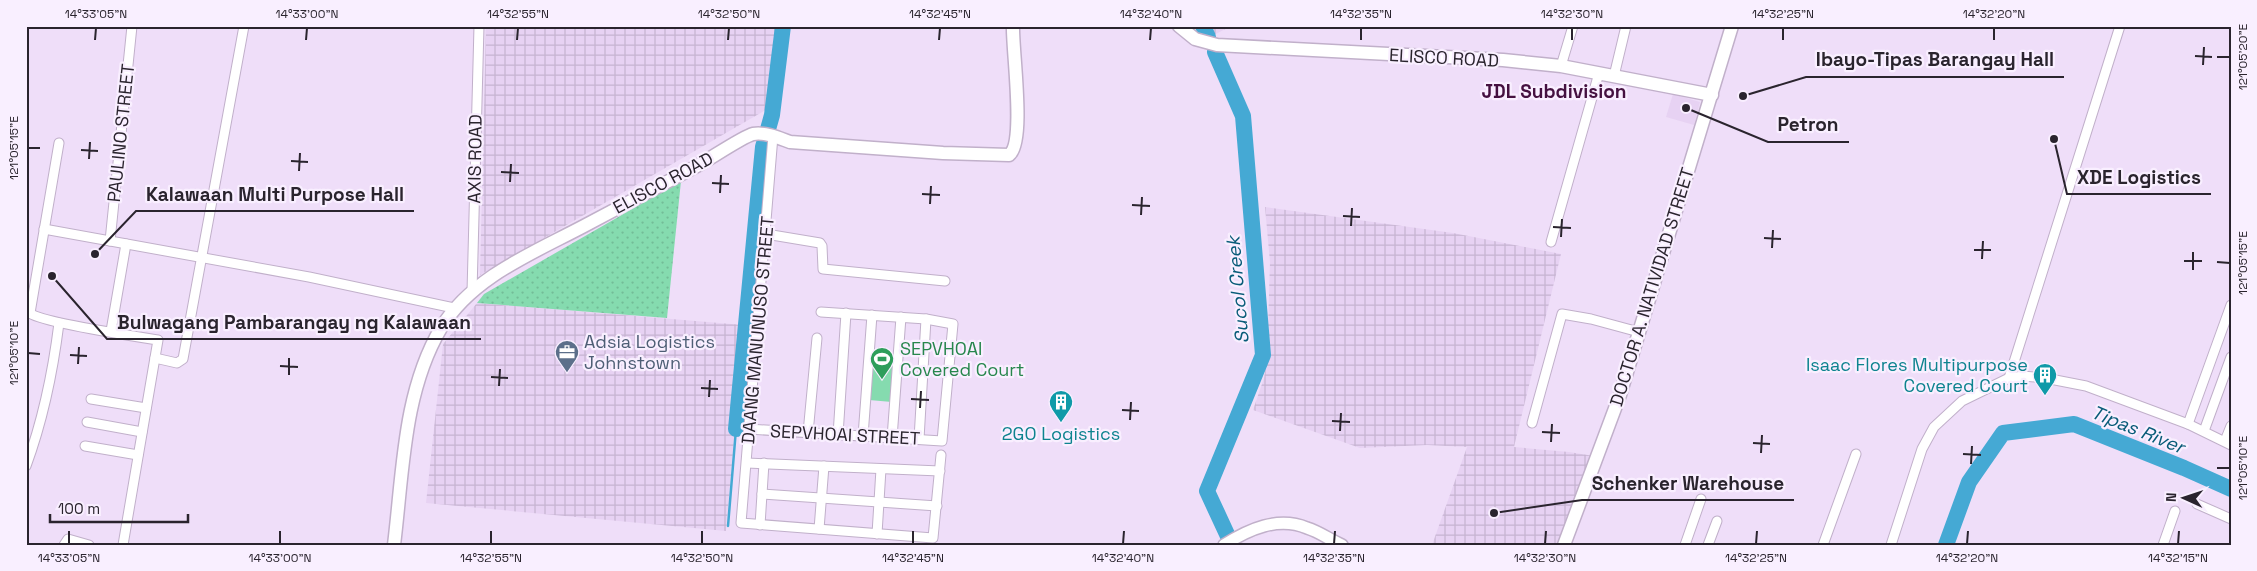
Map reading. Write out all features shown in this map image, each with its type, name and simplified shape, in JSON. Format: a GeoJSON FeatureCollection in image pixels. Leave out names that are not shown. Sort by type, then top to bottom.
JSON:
{"type":"FeatureCollection","features":[{"type":"Feature","properties":{"kind":"main road"},"geometry":{"type":"LineString","coordinates":[[768,135],[790,142],[943,153],[1009,155],[1015,148],[1017,117],[1013,26]]}},
{"type":"Feature","properties":{"kind":"main road","name":"ELISCO ROAD"},"geometry":{"type":"LineString","coordinates":[[1179,26],[1195,39],[1217,45],[1503,60],[1561,66],[1712,95]]}},
{"type":"Feature","properties":{"kind":"main road","name":"DOCTOR A. NATIVIDAD STREET"},"geometry":{"type":"LineString","coordinates":[[1564,545],[1620,395],[1732,26]]}},
{"type":"Feature","properties":{"kind":"main road","name":"ELISCO ROAD"},"geometry":{"type":"LineString","coordinates":[[394,545],[406,442],[416,385],[440,330],[454,308],[494,276],[526,256],[700,164],[752,134],[768,135]]}},
{"type":"Feature","properties":{"kind":"street","name":"PAULINO STREET"},"geometry":{"type":"LineString","coordinates":[[110,241],[132,26]]}},
{"type":"Feature","properties":{"kind":"street"},"geometry":{"type":"LineString","coordinates":[[156,358],[177,363],[183,360],[244,26]]}},
{"type":"Feature","properties":{"kind":"street","name":"AXIS ROAD"},"geometry":{"type":"LineString","coordinates":[[472,292],[479,26]]}},
{"type":"Feature","properties":{"kind":"street"},"geometry":{"type":"LineString","coordinates":[[1561,66],[1573,26]]}},
{"type":"Feature","properties":{"kind":"street"},"geometry":{"type":"LineString","coordinates":[[1614,76],[1626,26]]}},
{"type":"Feature","properties":{"kind":"street"},"geometry":{"type":"LineString","coordinates":[[2009,378],[2120,26]]}},
{"type":"Feature","properties":{"kind":"street"},"geometry":{"type":"LineString","coordinates":[[1551,242],[1599,73]]}},
{"type":"Feature","properties":{"kind":"street","name":"DAANG MANUNUSO STREET"},"geometry":{"type":"LineString","coordinates":[[760,525],[741,523],[766,234],[768,135]]}},
{"type":"Feature","properties":{"kind":"street"},"geometry":{"type":"LineString","coordinates":[[59,143],[30,313],[34,316],[59,323],[158,340],[123,545]]}},
{"type":"Feature","properties":{"kind":"street"},"geometry":{"type":"LineString","coordinates":[[44,230],[202,257],[454,308]]}},
{"type":"Feature","properties":{"kind":"street"},"geometry":{"type":"LineString","coordinates":[[766,234],[820,243],[822,246],[823,269],[945,281]]}},
{"type":"Feature","properties":{"kind":"street"},"geometry":{"type":"LineString","coordinates":[[112,331],[126,244]]}},
{"type":"Feature","properties":{"kind":"street"},"geometry":{"type":"LineString","coordinates":[[26,271],[37,273]]}},
{"type":"Feature","properties":{"kind":"street"},"geometry":{"type":"LineString","coordinates":[[2188,424],[2231,305]]}},
{"type":"Feature","properties":{"kind":"street"},"geometry":{"type":"LineString","coordinates":[[821,312],[926,318],[919,439]]}},
{"type":"Feature","properties":{"kind":"street"},"geometry":{"type":"LineString","coordinates":[[838,434],[846,313]]}},
{"type":"Feature","properties":{"kind":"street"},"geometry":{"type":"LineString","coordinates":[[1532,423],[1562,314],[1591,319],[1639,332]]}},
{"type":"Feature","properties":{"kind":"street"},"geometry":{"type":"LineString","coordinates":[[863,436],[872,315]]}},
{"type":"Feature","properties":{"kind":"street"},"geometry":{"type":"LineString","coordinates":[[892,438],[901,317]]}},
{"type":"Feature","properties":{"kind":"street","name":"SEPVHOAI STREET"},"geometry":{"type":"LineString","coordinates":[[748,429],[942,441],[954,326],[950,322],[926,318]]}},
{"type":"Feature","properties":{"kind":"street"},"geometry":{"type":"LineString","coordinates":[[26,466],[37,437],[54,360],[59,323]]}},
{"type":"Feature","properties":{"kind":"street"},"geometry":{"type":"LineString","coordinates":[[808,433],[817,338]]}},
{"type":"Feature","properties":{"kind":"street"},"geometry":{"type":"LineString","coordinates":[[2204,430],[2231,357]]}},
{"type":"Feature","properties":{"kind":"street"},"geometry":{"type":"LineString","coordinates":[[1891,545],[1922,449],[1934,427],[1962,401],[2009,378],[2023,376],[2070,382],[2204,430],[2228,443],[2231,426]]}},
{"type":"Feature","properties":{"kind":"street"},"geometry":{"type":"LineString","coordinates":[[91,399],[146,408]]}},
{"type":"Feature","properties":{"kind":"street"},"geometry":{"type":"LineString","coordinates":[[87,422],[142,432]]}},
{"type":"Feature","properties":{"kind":"street"},"geometry":{"type":"LineString","coordinates":[[85,446],[138,455]]}},
{"type":"Feature","properties":{"kind":"street"},"geometry":{"type":"LineString","coordinates":[[1823,545],[1856,454]]}},
{"type":"Feature","properties":{"kind":"street"},"geometry":{"type":"LineString","coordinates":[[764,463],[760,525],[934,537],[941,455]]}},
{"type":"Feature","properties":{"kind":"street"},"geometry":{"type":"LineString","coordinates":[[747,463],[940,471]]}},
{"type":"Feature","properties":{"kind":"street"},"geometry":{"type":"LineString","coordinates":[[819,529],[824,466]]}},
{"type":"Feature","properties":{"kind":"street"},"geometry":{"type":"LineString","coordinates":[[877,534],[881,469]]}},
{"type":"Feature","properties":{"kind":"street"},"geometry":{"type":"LineString","coordinates":[[762,494],[937,506]]}},
{"type":"Feature","properties":{"kind":"street"},"geometry":{"type":"LineString","coordinates":[[1685,545],[1701,499]]}},
{"type":"Feature","properties":{"kind":"street"},"geometry":{"type":"LineString","coordinates":[[2197,504],[2231,519]]}},
{"type":"Feature","properties":{"kind":"street"},"geometry":{"type":"LineString","coordinates":[[2163,545],[2175,511]]}},
{"type":"Feature","properties":{"kind":"street"},"geometry":{"type":"LineString","coordinates":[[1708,545],[1717,520]]}},
{"type":"Feature","properties":{"kind":"street"},"geometry":{"type":"LineString","coordinates":[[1224,545],[1236,536],[1273,523],[1283,522],[1306,527],[1342,545]]}},
{"type":"Feature","properties":{"kind":"street"},"geometry":{"type":"LineString","coordinates":[[64,545],[68,540],[89,545]]}},
{"type":"Feature","properties":{"kind":"shaded area"},"geometry":{"type":"Polygon","coordinates":[[[486,26],[780,26],[769,108],[480,275],[486,26]]]}},
{"type":"Feature","properties":{"kind":"shaded area"},"geometry":{"type":"Polygon","coordinates":[[[1211,26],[1231,26],[1214,35],[1211,26]]]}},
{"type":"Feature","properties":{"kind":"shaded area"},"geometry":{"type":"Polygon","coordinates":[[[1673,94],[1700,102],[1694,125],[1666,117],[1673,94]]]}},
{"type":"Feature","properties":{"kind":"shaded area"},"geometry":{"type":"Polygon","coordinates":[[[1265,207],[1453,233],[1561,254],[1514,447],[1594,456],[1557,545],[1432,545],[1467,447],[1427,445],[1360,448],[1253,410],[1264,378],[1267,359],[1270,262],[1265,207]]]}},
{"type":"Feature","properties":{"kind":"shaded area"},"geometry":{"type":"Polygon","coordinates":[[[477,303],[744,325],[726,531],[426,503],[443,344],[477,303]]]}},
{"type":"Feature","properties":{"kind":"green space"},"geometry":{"type":"Polygon","coordinates":[[[681,181],[667,318],[477,303],[484,294],[681,181]]]}},
{"type":"Feature","properties":{"kind":"green space","name":"SEPVHOAI Covered Court"},"geometry":{"type":"Polygon","coordinates":[[[872,358],[895,360],[892,402],[869,400],[872,358]]]}},
{"type":"Feature","properties":{"kind":"waterway"},"geometry":{"type":"LineString","coordinates":[[736,429],[763,147],[772,115],[783,26]]}},
{"type":"Feature","properties":{"kind":"waterway","name":"Sucol Creek"},"geometry":{"type":"LineString","coordinates":[[1203,26],[1208,37]]}},
{"type":"Feature","properties":{"kind":"waterway","name":"Sucol Creek"},"geometry":{"type":"LineString","coordinates":[[1215,52],[1243,116],[1263,355],[1207,491],[1232,545]]}},
{"type":"Feature","properties":{"kind":"waterway","name":"Tipas River"},"geometry":{"type":"LineString","coordinates":[[1946,545],[1969,482],[2003,433],[2074,424],[2231,489]]}},
{"type":"Feature","properties":{"kind":"waterway"},"geometry":{"type":"LineString","coordinates":[[728,526],[736,429]]}},
{"type":"Feature","properties":{"kind":"place","name":"Ibayo-Tipas Barangay Hall"},"geometry":{"type":"Point","coordinates":[1743,96]}},
{"type":"Feature","properties":{"kind":"place","name":"Petron"},"geometry":{"type":"Point","coordinates":[1686,108]}},
{"type":"Feature","properties":{"kind":"place","name":"XDE Logistics"},"geometry":{"type":"Point","coordinates":[2054,139]}},
{"type":"Feature","properties":{"kind":"place","name":"Kalawaan Multi Purpose Hall"},"geometry":{"type":"Point","coordinates":[95,254]}},
{"type":"Feature","properties":{"kind":"place","name":"Bulwagang Pambarangay ng Kalawaan"},"geometry":{"type":"Point","coordinates":[52,276]}},
{"type":"Feature","properties":{"kind":"place","name":"Adsia Logistics Johnstown"},"geometry":{"type":"Point","coordinates":[567,373]}},
{"type":"Feature","properties":{"kind":"place","name":"SEPVHOAI Covered Court"},"geometry":{"type":"Point","coordinates":[882,380]}},
{"type":"Feature","properties":{"kind":"place","name":"Isaac Flores Multipurpose Covered Court"},"geometry":{"type":"Point","coordinates":[2045,396]}},
{"type":"Feature","properties":{"kind":"place","name":"2GO Logistics"},"geometry":{"type":"Point","coordinates":[1061,423]}},
{"type":"Feature","properties":{"kind":"place","name":"Schenker Warehouse"},"geometry":{"type":"Point","coordinates":[1494,513]}},
{"type":"Feature","properties":{"kind":"district","name":"JDL Subdivision"},"geometry":{"type":"Point","coordinates":[1554,91]}}]}
